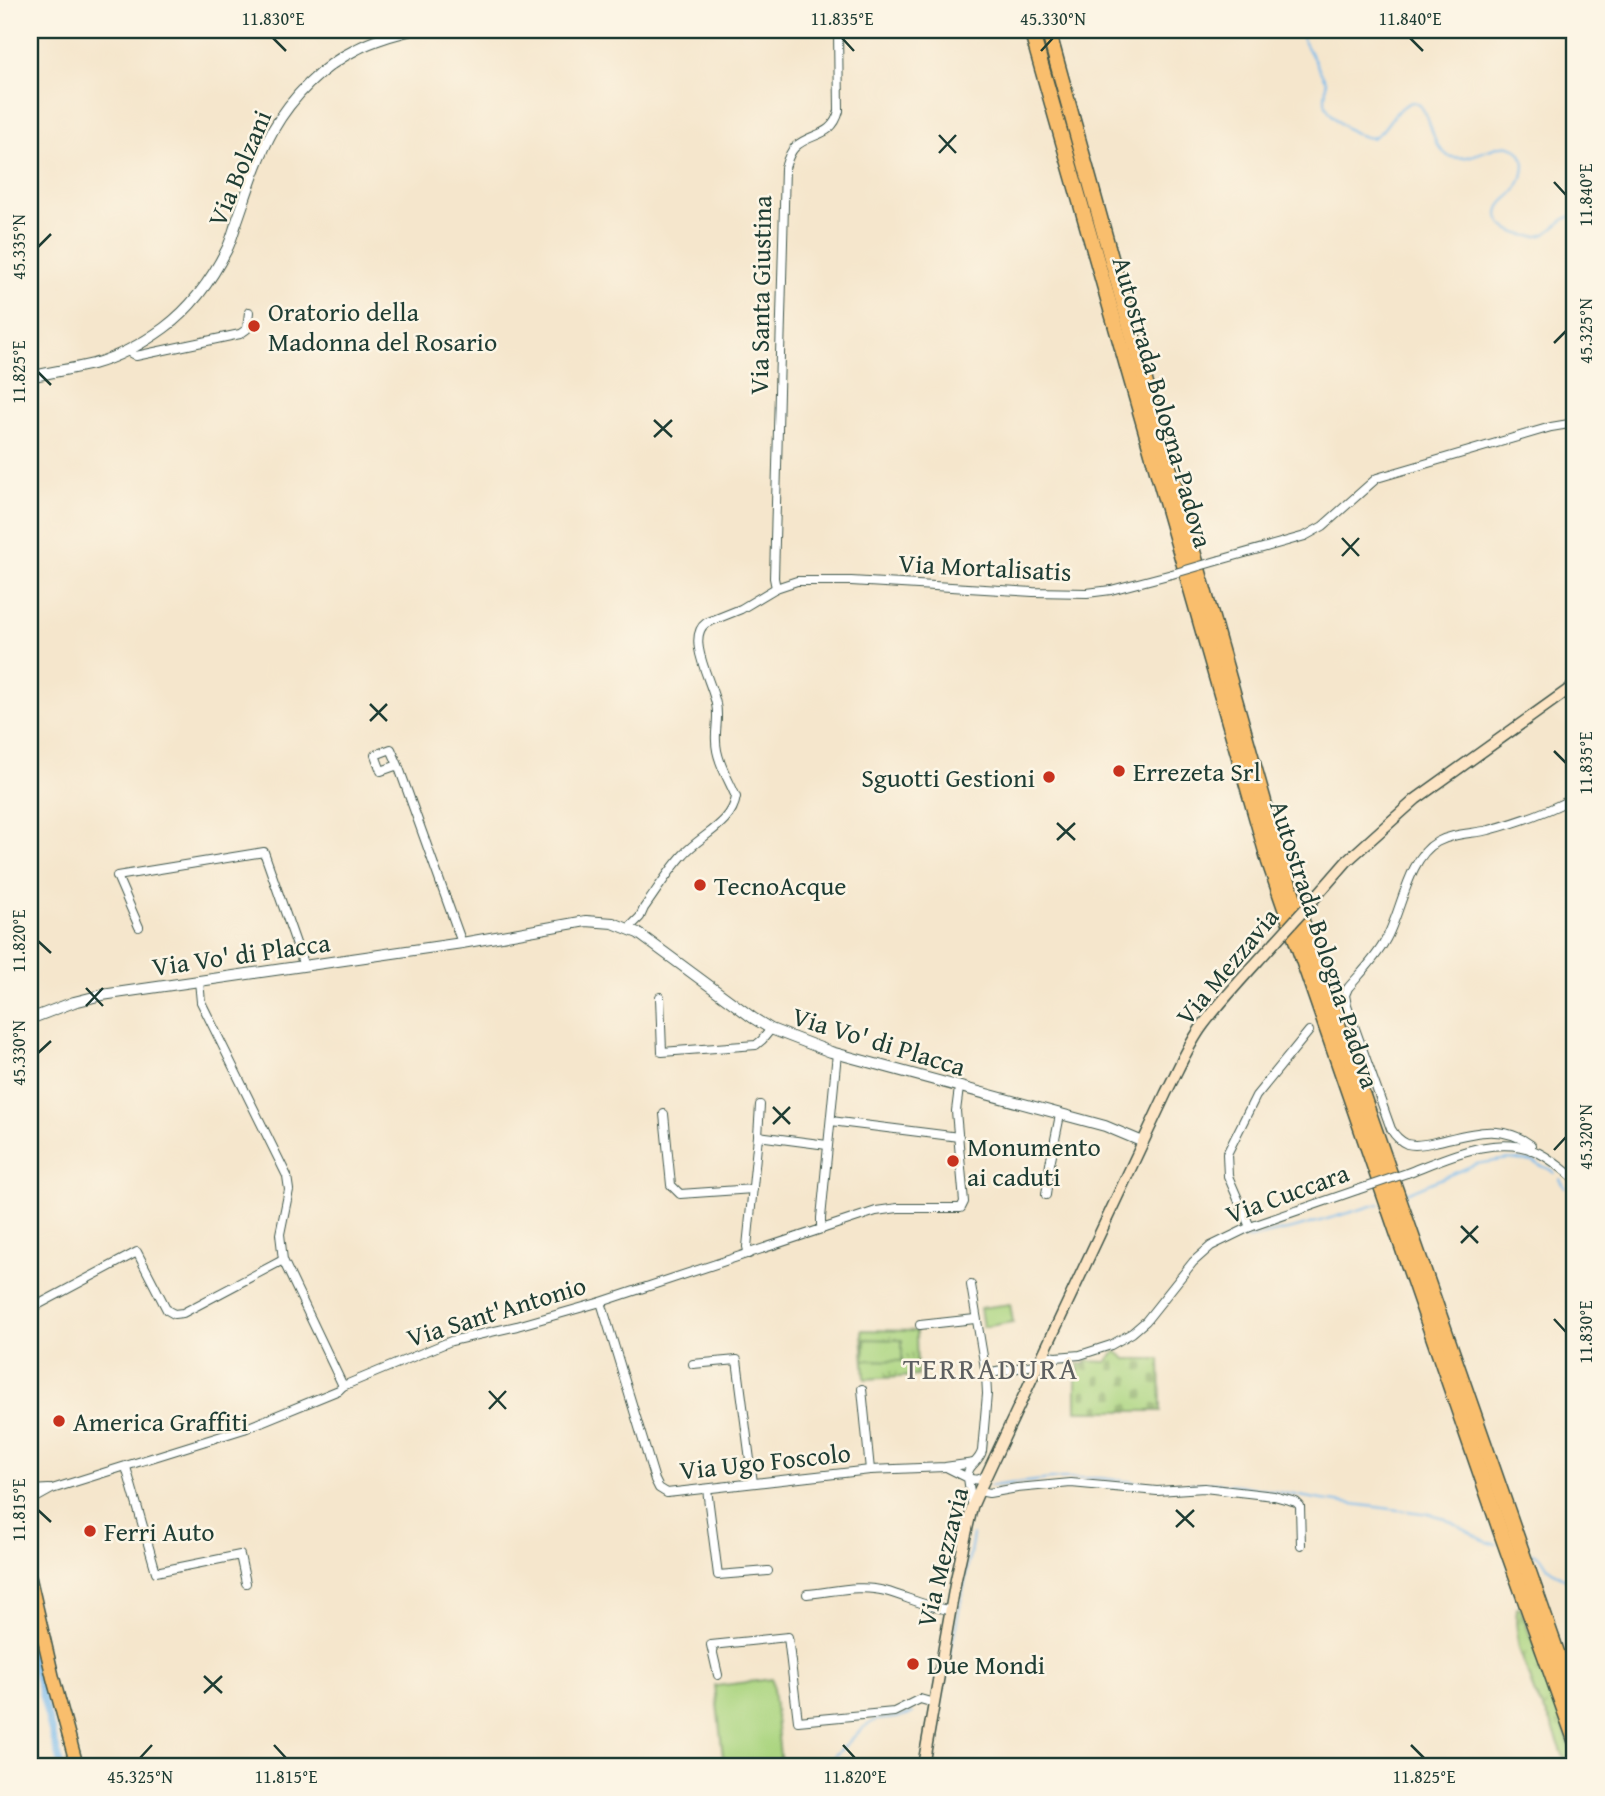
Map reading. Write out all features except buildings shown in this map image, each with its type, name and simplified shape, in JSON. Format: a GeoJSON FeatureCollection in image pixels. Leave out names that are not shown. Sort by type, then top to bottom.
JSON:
{"type":"FeatureCollection","features":[{"type":"Feature","properties":{"kind":"highway","name":"Autostrada Bologna-Padova"},"geometry":{"type":"LineString","coordinates":[[1031,30],[1269,862],[1575,1740]]}},
{"type":"Feature","properties":{"kind":"highway","name":"Autostrada Bologna-Padova"},"geometry":{"type":"LineString","coordinates":[[1048,30],[1280,858],[1575,1704]]}},
{"type":"Feature","properties":{"kind":"main road","name":"Via Mezzavia"},"geometry":{"type":"LineString","coordinates":[[923,1766],[949,1610],[972,1507],[1166,1093],[1201,1027],[1347,861],[1385,825],[1416,799],[1575,685]]}},
{"type":"Feature","properties":{"kind":"main road"},"geometry":{"type":"LineString","coordinates":[[30,1579],[77,1766]]}},
{"type":"Feature","properties":{"kind":"street","name":"Via Bolzani"},"geometry":{"type":"LineString","coordinates":[[30,377],[92,364],[127,351],[166,326],[199,293],[228,248],[256,168],[273,131],[294,99],[313,79],[357,49],[412,30]]}},
{"type":"Feature","properties":{"kind":"street","name":"Via Santa Giustina"},"geometry":{"type":"LineString","coordinates":[[776,588],[774,552],[785,168],[788,157],[796,146],[830,128],[836,120],[839,111],[838,30]]}},
{"type":"Feature","properties":{"kind":"street","name":"Via Bolzani"},"geometry":{"type":"LineString","coordinates":[[127,351],[136,356],[240,334],[247,329],[249,312]]}},
{"type":"Feature","properties":{"kind":"street","name":"Via Mortalisatis"},"geometry":{"type":"LineString","coordinates":[[633,931],[644,908],[683,855],[726,819],[734,806],[736,797],[717,750],[717,705],[699,650],[699,632],[701,626],[706,623],[741,609],[776,588],[797,581],[1033,592],[1087,593],[1111,590],[1305,536],[1341,512],[1377,478],[1538,431],[1575,423]]}},
{"type":"Feature","properties":{"kind":"street"},"geometry":{"type":"LineString","coordinates":[[398,765],[462,943]]}},
{"type":"Feature","properties":{"kind":"street"},"geometry":{"type":"LineString","coordinates":[[1531,1150],[1531,1145],[1518,1136],[1502,1132],[1480,1132],[1410,1145],[1400,1141],[1391,1129],[1345,995],[1384,943],[1393,927],[1415,867],[1428,848],[1444,838],[1487,830],[1541,814],[1575,797]]}},
{"type":"Feature","properties":{"kind":"street"},"geometry":{"type":"LineString","coordinates":[[139,927],[117,876],[264,852],[304,966]]}},
{"type":"Feature","properties":{"kind":"street","name":"Via Vo' di Placca"},"geometry":{"type":"LineString","coordinates":[[30,1019],[74,1002],[102,995],[462,943],[586,921],[613,923],[633,931],[771,1029],[837,1053],[1105,1126],[1143,1142]]}},
{"type":"Feature","properties":{"kind":"street"},"geometry":{"type":"LineString","coordinates":[[199,981],[201,1002],[287,1176],[289,1191],[280,1234],[283,1260],[343,1386]]}},
{"type":"Feature","properties":{"kind":"street"},"geometry":{"type":"LineString","coordinates":[[660,997],[662,1052],[756,1045],[771,1029]]}},
{"type":"Feature","properties":{"kind":"street"},"geometry":{"type":"LineString","coordinates":[[1250,1227],[1228,1176],[1227,1154],[1256,1096],[1310,1031]]}},
{"type":"Feature","properties":{"kind":"street"},"geometry":{"type":"LineString","coordinates":[[824,1228],[821,1218],[837,1053]]}},
{"type":"Feature","properties":{"kind":"street"},"geometry":{"type":"LineString","coordinates":[[831,1121],[958,1137],[956,1111],[959,1088]]}},
{"type":"Feature","properties":{"kind":"street"},"geometry":{"type":"LineString","coordinates":[[749,1254],[747,1247],[760,1105]]}},
{"type":"Feature","properties":{"kind":"street"},"geometry":{"type":"LineString","coordinates":[[664,1114],[671,1185],[680,1194],[753,1189]]}},
{"type":"Feature","properties":{"kind":"street"},"geometry":{"type":"LineString","coordinates":[[1046,1195],[1060,1115]]}},
{"type":"Feature","properties":{"kind":"street"},"geometry":{"type":"LineString","coordinates":[[758,1136],[827,1145]]}},
{"type":"Feature","properties":{"kind":"street","name":"Via Sant'Antonio"},"geometry":{"type":"LineString","coordinates":[[31,1501],[52,1489],[244,1429],[451,1341],[601,1302],[876,1211],[898,1208],[961,1208],[964,1202],[958,1137]]}},
{"type":"Feature","properties":{"kind":"street","name":"Via Cuccara"},"geometry":{"type":"LineString","coordinates":[[985,1374],[1056,1357],[1080,1355],[1111,1345],[1132,1333],[1154,1312],[1193,1262],[1211,1246],[1250,1227],[1407,1172],[1480,1148],[1509,1146],[1531,1150],[1554,1162],[1575,1179]]}},
{"type":"Feature","properties":{"kind":"street"},"geometry":{"type":"LineString","coordinates":[[30,1309],[137,1252],[167,1310],[174,1314],[183,1313],[283,1260]]}},
{"type":"Feature","properties":{"kind":"street"},"geometry":{"type":"LineString","coordinates":[[971,1286],[987,1395],[982,1451],[967,1472],[972,1507]]}},
{"type":"Feature","properties":{"kind":"street","name":"Via Ugo Foscolo"},"geometry":{"type":"LineString","coordinates":[[601,1302],[655,1480],[659,1488],[667,1493],[870,1470],[946,1467],[974,1463]]}},
{"type":"Feature","properties":{"kind":"street"},"geometry":{"type":"LineString","coordinates":[[920,1325],[975,1319]]}},
{"type":"Feature","properties":{"kind":"street"},"geometry":{"type":"LineString","coordinates":[[693,1364],[737,1360],[753,1483]]}},
{"type":"Feature","properties":{"kind":"street"},"geometry":{"type":"LineString","coordinates":[[862,1389],[870,1470]]}},
{"type":"Feature","properties":{"kind":"street"},"geometry":{"type":"LineString","coordinates":[[126,1467],[156,1572],[240,1556],[246,1583]]}},
{"type":"Feature","properties":{"kind":"street"},"geometry":{"type":"LineString","coordinates":[[946,1467],[976,1480],[987,1474]]}},
{"type":"Feature","properties":{"kind":"street"},"geometry":{"type":"LineString","coordinates":[[979,1492],[1071,1483],[1157,1491],[1204,1488],[1275,1496],[1296,1502],[1300,1506],[1301,1545]]}},
{"type":"Feature","properties":{"kind":"street","name":"Via Sant'Antonio"},"geometry":{"type":"LineString","coordinates":[[30,1490],[52,1489]]}},
{"type":"Feature","properties":{"kind":"street"},"geometry":{"type":"LineString","coordinates":[[707,1489],[718,1575],[768,1571]]}},
{"type":"Feature","properties":{"kind":"street"},"geometry":{"type":"LineString","coordinates":[[807,1594],[872,1588],[949,1610]]}},
{"type":"Feature","properties":{"kind":"street"},"geometry":{"type":"LineString","coordinates":[[718,1675],[711,1645],[788,1637],[798,1721],[894,1712],[920,1699],[934,1703]]}},
{"type":"Feature","properties":{"kind":"street"},"geometry":{"type":"LineString","coordinates":[[30,1756],[32,1766]]}},
{"type":"Feature","properties":{"kind":"green space"},"geometry":{"type":"Polygon","coordinates":[[[1010,1304],[1013,1322],[983,1327],[980,1308],[1010,1304]]]}},
{"type":"Feature","properties":{"kind":"green space"},"geometry":{"type":"Polygon","coordinates":[[[862,1330],[916,1331],[917,1376],[865,1379],[862,1330]]]}},
{"type":"Feature","properties":{"kind":"green space"},"geometry":{"type":"Polygon","coordinates":[[[865,1339],[902,1340],[902,1361],[864,1360],[865,1339]]]}},
{"type":"Feature","properties":{"kind":"green space"},"geometry":{"type":"Polygon","coordinates":[[[1116,1351],[1126,1359],[1160,1359],[1161,1411],[1076,1411],[1078,1364],[1086,1364],[1086,1361],[1107,1362],[1116,1351]]]}},
{"type":"Feature","properties":{"kind":"green space"},"geometry":{"type":"Polygon","coordinates":[[[1520,1607],[1575,1759],[1575,1766],[1567,1766],[1551,1722],[1535,1695],[1519,1648],[1516,1622],[1517,1608],[1520,1607]]]}},
{"type":"Feature","properties":{"kind":"green space"},"geometry":{"type":"Polygon","coordinates":[[[772,1679],[781,1766],[724,1766],[715,1686],[772,1679]]]}},
{"type":"Feature","properties":{"kind":"waterway"},"geometry":{"type":"LineString","coordinates":[[1298,30],[1326,82],[1326,105],[1333,117],[1345,127],[1359,135],[1372,138],[1381,132],[1404,106],[1412,102],[1418,103],[1425,113],[1437,144],[1448,156],[1467,157],[1502,146],[1509,146],[1520,153],[1524,164],[1522,177],[1517,188],[1499,209],[1498,216],[1506,228],[1521,235],[1543,235],[1575,215]]}},
{"type":"Feature","properties":{"kind":"waterway"},"geometry":{"type":"LineString","coordinates":[[1404,1194],[1476,1164],[1509,1159],[1533,1162],[1554,1173]]}},
{"type":"Feature","properties":{"kind":"waterway"},"geometry":{"type":"LineString","coordinates":[[1560,1179],[1565,1188]]}},
{"type":"Feature","properties":{"kind":"waterway"},"geometry":{"type":"LineString","coordinates":[[1241,1237],[1246,1239],[1296,1228],[1379,1204]]}},
{"type":"Feature","properties":{"kind":"waterway"},"geometry":{"type":"LineString","coordinates":[[990,1486],[1060,1478],[1099,1478],[1160,1485],[1239,1485],[1322,1500],[1430,1514],[1444,1518],[1489,1543],[1497,1544]]}},
{"type":"Feature","properties":{"kind":"waterway"},"geometry":{"type":"LineString","coordinates":[[939,1711],[973,1535]]}},
{"type":"Feature","properties":{"kind":"waterway"},"geometry":{"type":"LineString","coordinates":[[1532,1553],[1541,1557],[1548,1568],[1575,1587]]}},
{"type":"Feature","properties":{"kind":"waterway"},"geometry":{"type":"LineString","coordinates":[[30,1650],[61,1766]]}},
{"type":"Feature","properties":{"kind":"waterway"},"geometry":{"type":"LineString","coordinates":[[824,1766],[864,1727],[876,1720],[913,1713]]}},
{"type":"Feature","properties":{"kind":"place","name":"Oratorio della Madonna del Rosario"},"geometry":{"type":"Point","coordinates":[254,326]}},
{"type":"Feature","properties":{"kind":"place","name":"Errezeta Srl"},"geometry":{"type":"Point","coordinates":[1119,771]}},
{"type":"Feature","properties":{"kind":"place","name":"Sguotti Gestioni"},"geometry":{"type":"Point","coordinates":[1049,777]}},
{"type":"Feature","properties":{"kind":"place","name":"TecnoAcque"},"geometry":{"type":"Point","coordinates":[700,885]}},
{"type":"Feature","properties":{"kind":"place","name":"Monumento ai caduti"},"geometry":{"type":"Point","coordinates":[953,1161]}},
{"type":"Feature","properties":{"kind":"place","name":"America Graffiti"},"geometry":{"type":"Point","coordinates":[59,1421]}},
{"type":"Feature","properties":{"kind":"place","name":"Ferri Auto"},"geometry":{"type":"Point","coordinates":[90,1531]}},
{"type":"Feature","properties":{"kind":"place","name":"Due Mondi"},"geometry":{"type":"Point","coordinates":[913,1664]}},
{"type":"Feature","properties":{"kind":"district","name":"TERRADURA"},"geometry":{"type":"Point","coordinates":[991,1368]}}]}
